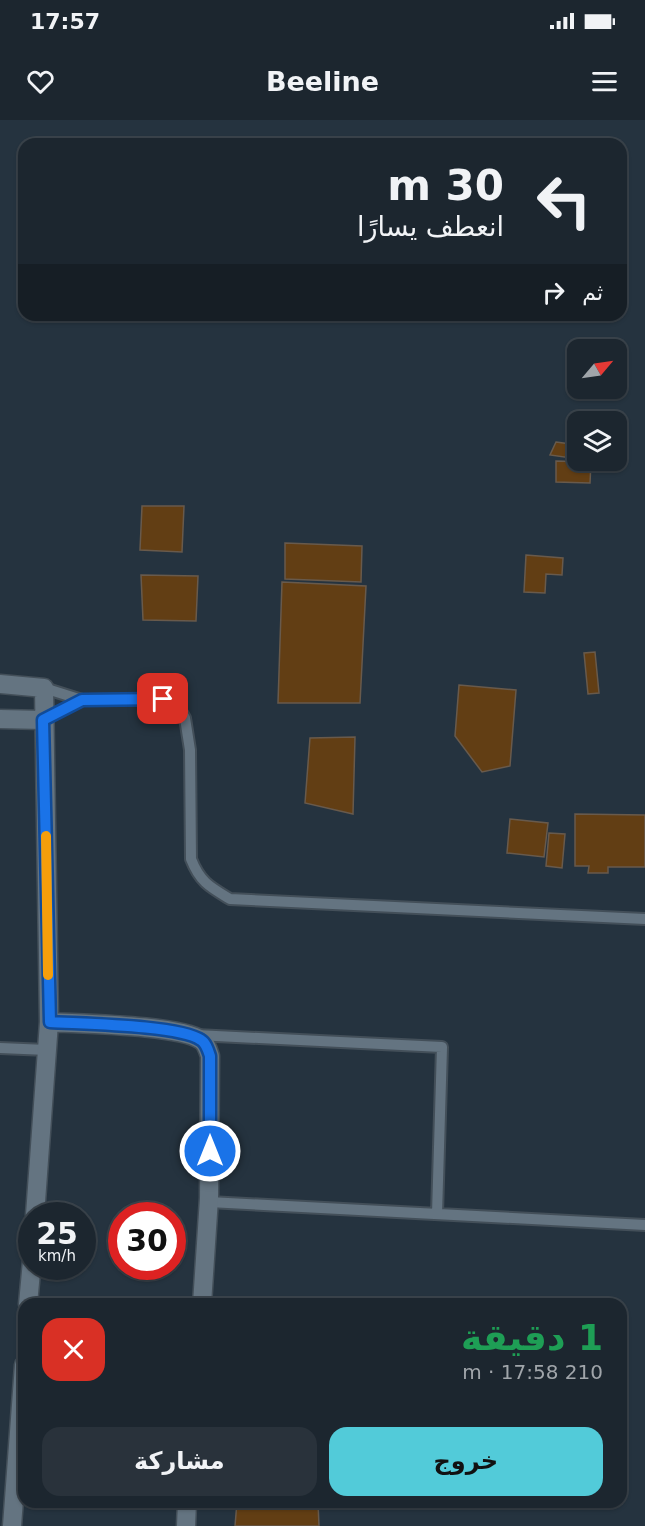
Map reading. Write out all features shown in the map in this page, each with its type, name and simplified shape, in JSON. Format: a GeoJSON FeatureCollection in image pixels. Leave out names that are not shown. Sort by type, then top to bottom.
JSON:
{"type":"FeatureCollection","features":[{"type":"Feature","properties":{"kind":"street"},"geometry":{"type":"LineString","coordinates":[[0,684],[44,688],[50,1022],[36,1202]]}},
{"type":"Feature","properties":{"kind":"street"},"geometry":{"type":"LineString","coordinates":[[0,719],[43,720]]}},
{"type":"Feature","properties":{"kind":"street"},"geometry":{"type":"LineString","coordinates":[[50,1022],[164,1030],[191,1034],[204,1041],[210,1056],[209,1202],[202,1298]]}},
{"type":"Feature","properties":{"kind":"street"},"geometry":{"type":"LineString","coordinates":[[29,1298],[30,1280]]}},
{"type":"Feature","properties":{"kind":"street"},"geometry":{"type":"LineString","coordinates":[[12,1526],[18,1446]]}},
{"type":"Feature","properties":{"kind":"street"},"geometry":{"type":"LineString","coordinates":[[186,1526],[188,1508]]}},
{"type":"Feature","properties":{"kind":"lane"},"geometry":{"type":"LineString","coordinates":[[44,688],[82,700],[163,699],[178,706],[185,718],[190,750],[191,859],[197,873],[206,884],[230,899],[645,919]]}},
{"type":"Feature","properties":{"kind":"lane"},"geometry":{"type":"LineString","coordinates":[[43,720],[82,700]]}},
{"type":"Feature","properties":{"kind":"lane"},"geometry":{"type":"LineString","coordinates":[[191,1034],[442,1047],[437,1214]]}},
{"type":"Feature","properties":{"kind":"lane"},"geometry":{"type":"LineString","coordinates":[[0,1048],[47,1050]]}},
{"type":"Feature","properties":{"kind":"lane"},"geometry":{"type":"LineString","coordinates":[[209,1202],[645,1225]]}},
{"type":"Feature","properties":{"kind":"building"},"geometry":{"type":"Polygon","coordinates":[[[556,442],[567,444],[567,457],[550,455],[556,442]]]}},
{"type":"Feature","properties":{"kind":"building"},"geometry":{"type":"Polygon","coordinates":[[[556,461],[567,461],[567,471],[591,471],[590,483],[556,482],[556,461]]]}},
{"type":"Feature","properties":{"kind":"building"},"geometry":{"type":"Polygon","coordinates":[[[142,506],[184,506],[182,552],[140,550],[142,506]]]}},
{"type":"Feature","properties":{"kind":"building"},"geometry":{"type":"Polygon","coordinates":[[[285,543],[362,546],[361,582],[285,579],[285,543]]]}},
{"type":"Feature","properties":{"kind":"building"},"geometry":{"type":"Polygon","coordinates":[[[526,555],[563,558],[562,575],[546,574],[545,593],[524,592],[526,555]]]}},
{"type":"Feature","properties":{"kind":"building"},"geometry":{"type":"Polygon","coordinates":[[[141,575],[198,576],[196,621],[143,620],[141,575]]]}},
{"type":"Feature","properties":{"kind":"building"},"geometry":{"type":"Polygon","coordinates":[[[282,582],[366,586],[360,703],[278,703],[282,582]]]}},
{"type":"Feature","properties":{"kind":"building"},"geometry":{"type":"Polygon","coordinates":[[[595,652],[599,693],[588,694],[584,653],[595,652]]]}},
{"type":"Feature","properties":{"kind":"building"},"geometry":{"type":"Polygon","coordinates":[[[459,685],[516,690],[510,766],[482,772],[455,736],[459,685]]]}},
{"type":"Feature","properties":{"kind":"building"},"geometry":{"type":"Polygon","coordinates":[[[355,737],[353,814],[305,803],[310,738],[355,737]]]}},
{"type":"Feature","properties":{"kind":"building"},"geometry":{"type":"Polygon","coordinates":[[[575,814],[645,815],[645,867],[608,867],[608,873],[588,873],[589,866],[575,866],[575,814]]]}},
{"type":"Feature","properties":{"kind":"building"},"geometry":{"type":"Polygon","coordinates":[[[510,819],[548,823],[544,857],[507,853],[510,819]]]}},
{"type":"Feature","properties":{"kind":"building"},"geometry":{"type":"Polygon","coordinates":[[[549,833],[565,834],[562,868],[546,866],[549,833]]]}},
{"type":"Feature","properties":{"kind":"building"},"geometry":{"type":"Polygon","coordinates":[[[236,1508],[318,1508],[319,1526],[235,1526],[236,1508]]]}},
{"type":"Feature","properties":{"kind":"slow traffic"},"geometry":{"type":"LineString","coordinates":[[46,836],[48,975]]}},
{"type":"Feature","properties":{"kind":"route"},"geometry":{"type":"LineString","coordinates":[[163,699],[82,700],[43,720],[50,1022],[164,1030],[191,1034],[204,1041],[210,1056],[210,1151]]}}]}
